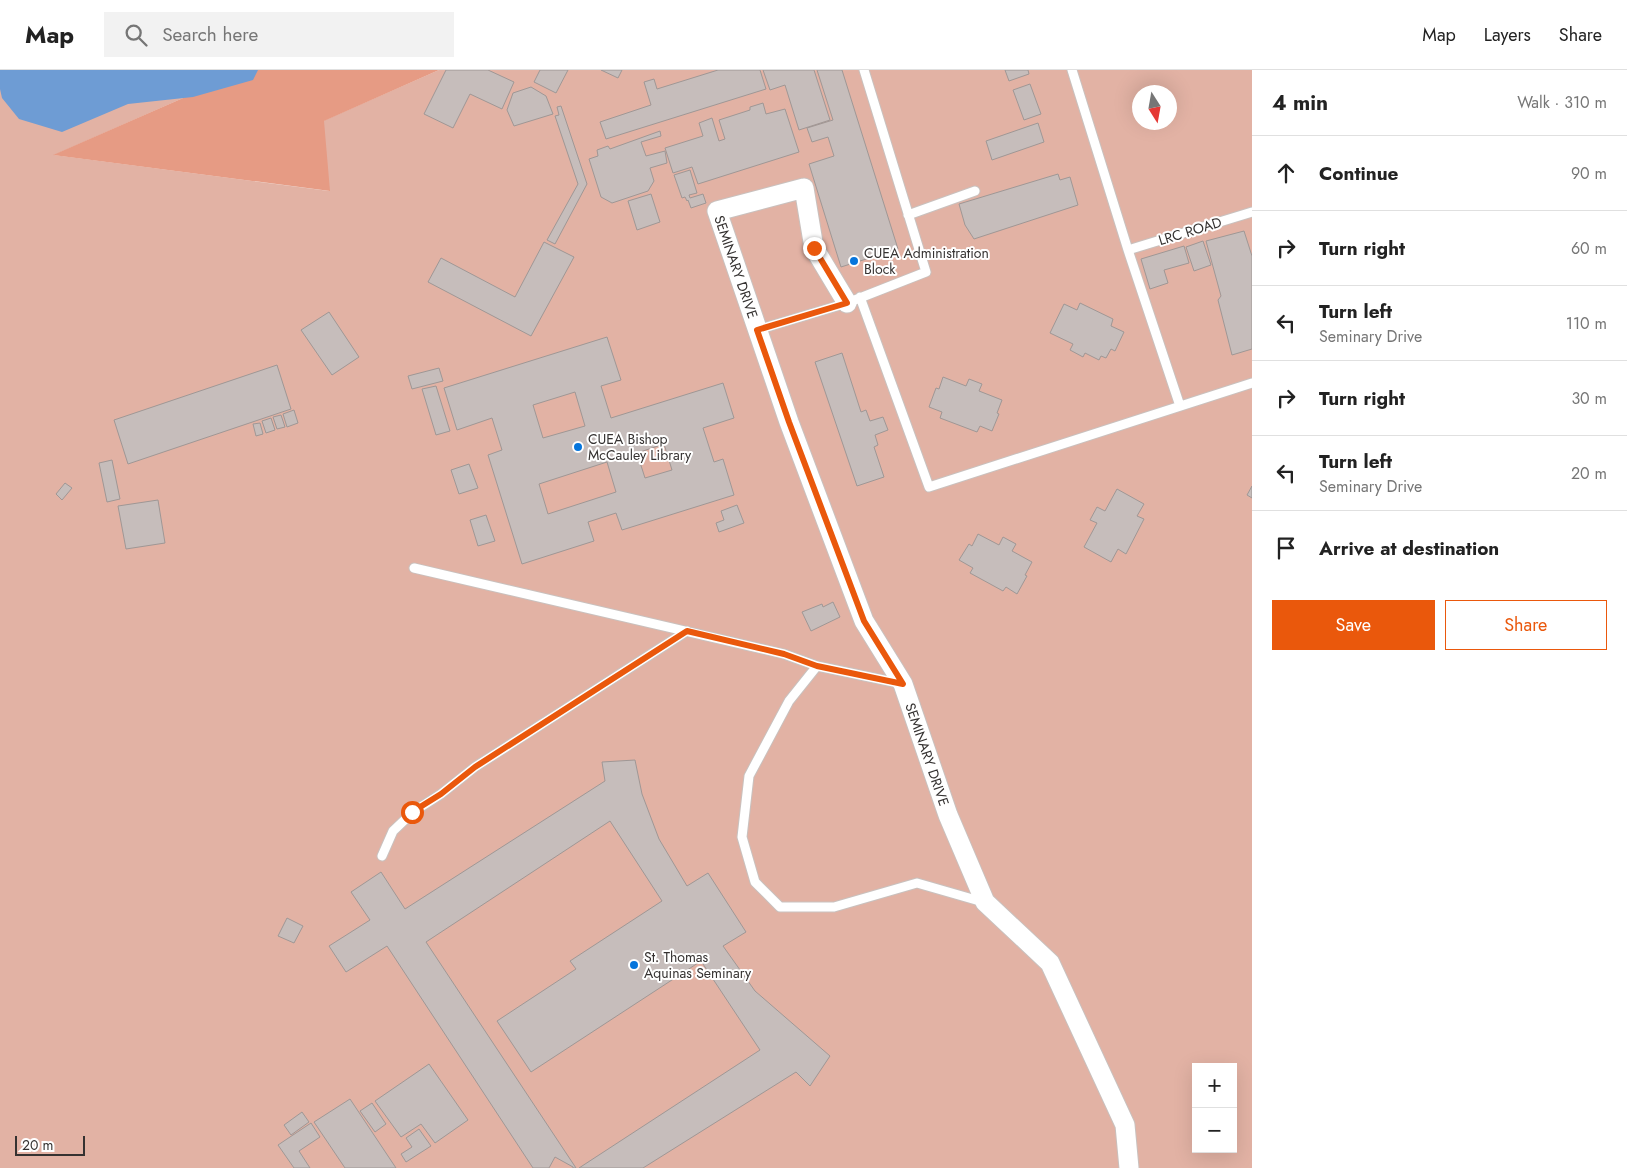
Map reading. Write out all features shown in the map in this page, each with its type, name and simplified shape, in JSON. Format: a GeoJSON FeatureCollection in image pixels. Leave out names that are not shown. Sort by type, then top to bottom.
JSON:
{"type":"FeatureCollection","features":[{"type":"Feature","properties":{"kind":"street","name":"SEMINARY DRIVE"},"geometry":{"type":"LineString","coordinates":[[853,300],[814,248],[804,188],[717,211],[789,422],[864,621],[903,684],[948,816],[985,902],[1050,963],[1125,1126],[1129,1168]]}},
{"type":"Feature","properties":{"kind":"lane"},"geometry":{"type":"LineString","coordinates":[[757,330],[853,300],[926,272],[864,70]]}},
{"type":"Feature","properties":{"kind":"lane"},"geometry":{"type":"LineString","coordinates":[[1072,70],[1128,250],[1180,406]]}},
{"type":"Feature","properties":{"kind":"lane"},"geometry":{"type":"LineString","coordinates":[[908,215],[974,191]]}},
{"type":"Feature","properties":{"kind":"lane","name":"LRC ROAD"},"geometry":{"type":"LineString","coordinates":[[1128,250],[1252,212]]}},
{"type":"Feature","properties":{"kind":"lane"},"geometry":{"type":"LineString","coordinates":[[853,300],[929,487],[1252,383]]}},
{"type":"Feature","properties":{"kind":"lane"},"geometry":{"type":"LineString","coordinates":[[414,568],[784,654],[817,666],[903,684]]}},
{"type":"Feature","properties":{"kind":"lane"},"geometry":{"type":"LineString","coordinates":[[382,856],[392,831],[412,812],[441,794],[483,762],[687,631]]}},
{"type":"Feature","properties":{"kind":"lane"},"geometry":{"type":"LineString","coordinates":[[817,666],[789,701],[749,776],[742,837],[755,882],[780,907],[834,907],[917,883],[985,902]]}},
{"type":"Feature","properties":{"kind":"shaded area"},"geometry":{"type":"Polygon","coordinates":[[[0,70],[199,91],[54,155],[329,191],[323,121],[439,70],[1252,70],[1252,1168],[0,1168],[0,70]]]}},
{"type":"Feature","properties":{"kind":"shaded area"},"geometry":{"type":"Polygon","coordinates":[[[228,70],[439,70],[324,121],[330,191],[53,155],[199,91],[228,70]]]}},
{"type":"Feature","properties":{"kind":"water"},"geometry":{"type":"Polygon","coordinates":[[[0,70],[258,70],[253,80],[193,97],[128,104],[62,132],[19,119],[2,98],[0,70]]]}},
{"type":"Feature","properties":{"kind":"building"},"geometry":{"type":"Polygon","coordinates":[[[446,70],[488,70],[514,82],[502,109],[470,94],[453,128],[424,114],[446,70]]]}},
{"type":"Feature","properties":{"kind":"building"},"geometry":{"type":"Polygon","coordinates":[[[540,70],[568,70],[556,93],[534,82],[540,70]]]}},
{"type":"Feature","properties":{"kind":"building"},"geometry":{"type":"Polygon","coordinates":[[[601,70],[622,70],[618,78],[601,70]]]}},
{"type":"Feature","properties":{"kind":"building"},"geometry":{"type":"Polygon","coordinates":[[[718,70],[760,70],[766,89],[606,139],[600,122],[651,105],[644,82],[654,79],[657,89],[718,70]]]}},
{"type":"Feature","properties":{"kind":"building"},"geometry":{"type":"Polygon","coordinates":[[[763,70],[814,70],[830,120],[799,130],[785,85],[770,90],[763,70]]]}},
{"type":"Feature","properties":{"kind":"building"},"geometry":{"type":"Polygon","coordinates":[[[817,70],[842,70],[898,249],[841,267],[809,164],[834,156],[828,137],[812,142],[807,128],[833,120],[817,70]]]}},
{"type":"Feature","properties":{"kind":"building"},"geometry":{"type":"Polygon","coordinates":[[[1005,70],[1028,70],[1029,74],[1009,81],[1005,70]]]}},
{"type":"Feature","properties":{"kind":"building"},"geometry":{"type":"Polygon","coordinates":[[[1030,84],[1041,114],[1024,120],[1013,90],[1030,84]]]}},
{"type":"Feature","properties":{"kind":"building"},"geometry":{"type":"Polygon","coordinates":[[[531,87],[546,96],[553,114],[514,126],[507,110],[513,93],[531,87]]]}},
{"type":"Feature","properties":{"kind":"building"},"geometry":{"type":"Polygon","coordinates":[[[763,103],[766,114],[785,109],[799,152],[698,184],[692,167],[673,173],[665,148],[703,136],[699,123],[712,118],[719,141],[725,139],[719,120],[750,110],[750,107],[763,103]]]}},
{"type":"Feature","properties":{"kind":"building"},"geometry":{"type":"Polygon","coordinates":[[[561,106],[587,184],[555,244],[547,240],[578,184],[555,116],[559,115],[557,107],[561,106]]]}},
{"type":"Feature","properties":{"kind":"building"},"geometry":{"type":"Polygon","coordinates":[[[1038,123],[1044,142],[992,160],[986,141],[1038,123]]]}},
{"type":"Feature","properties":{"kind":"building"},"geometry":{"type":"Polygon","coordinates":[[[660,131],[661,136],[641,142],[646,156],[665,151],[667,163],[650,168],[654,181],[648,191],[612,203],[601,197],[589,159],[598,156],[597,150],[608,146],[610,149],[660,131]]]}},
{"type":"Feature","properties":{"kind":"building"},"geometry":{"type":"Polygon","coordinates":[[[690,170],[697,193],[689,195],[690,198],[703,194],[706,203],[691,208],[688,200],[685,197],[682,198],[674,175],[690,170]]]}},
{"type":"Feature","properties":{"kind":"building"},"geometry":{"type":"Polygon","coordinates":[[[1058,174],[1060,180],[1070,177],[1078,205],[974,239],[965,225],[959,204],[1058,174]]]}},
{"type":"Feature","properties":{"kind":"building"},"geometry":{"type":"Polygon","coordinates":[[[651,194],[660,222],[637,230],[628,201],[651,194]]]}},
{"type":"Feature","properties":{"kind":"building"},"geometry":{"type":"Polygon","coordinates":[[[1244,231],[1252,256],[1252,349],[1232,355],[1218,300],[1221,296],[1206,241],[1244,231]]]}},
{"type":"Feature","properties":{"kind":"building"},"geometry":{"type":"Polygon","coordinates":[[[1203,241],[1211,265],[1194,271],[1186,247],[1203,241]]]}},
{"type":"Feature","properties":{"kind":"building"},"geometry":{"type":"Polygon","coordinates":[[[544,242],[574,257],[531,336],[428,282],[441,258],[515,297],[544,242]]]}},
{"type":"Feature","properties":{"kind":"building"},"geometry":{"type":"Polygon","coordinates":[[[1184,246],[1189,263],[1164,270],[1168,283],[1150,289],[1141,259],[1184,246]]]}},
{"type":"Feature","properties":{"kind":"building"},"geometry":{"type":"Polygon","coordinates":[[[1080,303],[1113,319],[1111,326],[1124,332],[1115,351],[1111,349],[1106,358],[1101,356],[1099,360],[1085,353],[1083,357],[1070,350],[1073,344],[1050,333],[1064,304],[1077,310],[1080,303]]]}},
{"type":"Feature","properties":{"kind":"building"},"geometry":{"type":"Polygon","coordinates":[[[329,312],[359,357],[332,375],[301,330],[329,312]]]}},
{"type":"Feature","properties":{"kind":"building","name":"CUEA Bishop McCauley Library"},"geometry":{"type":"Polygon","coordinates":[[[607,337],[621,380],[601,386],[611,418],[723,383],[734,418],[703,428],[714,462],[723,459],[734,495],[622,530],[616,513],[588,522],[594,541],[522,564],[488,455],[502,450],[492,418],[457,430],[444,388],[607,337]],[[575,392],[533,405],[543,438],[585,426],[575,392]],[[664,444],[637,453],[645,478],[672,470],[664,444]],[[607,462],[539,484],[548,514],[616,492],[607,462]]]}},
{"type":"Feature","properties":{"kind":"building"},"geometry":{"type":"Polygon","coordinates":[[[842,353],[861,412],[866,410],[870,421],[883,417],[888,430],[875,435],[878,445],[874,447],[884,477],[857,486],[815,362],[842,353]]]}},
{"type":"Feature","properties":{"kind":"building"},"geometry":{"type":"Polygon","coordinates":[[[277,365],[291,409],[128,464],[114,420],[277,365]]]}},
{"type":"Feature","properties":{"kind":"building"},"geometry":{"type":"Polygon","coordinates":[[[439,368],[443,381],[412,389],[408,376],[439,368]]]}},
{"type":"Feature","properties":{"kind":"building"},"geometry":{"type":"Polygon","coordinates":[[[943,377],[966,386],[969,379],[982,384],[979,391],[1002,400],[992,431],[980,426],[977,432],[940,418],[942,412],[929,407],[936,388],[939,389],[943,377]]]}},
{"type":"Feature","properties":{"kind":"building"},"geometry":{"type":"Polygon","coordinates":[[[436,386],[450,431],[436,435],[422,389],[436,386]]]}},
{"type":"Feature","properties":{"kind":"building"},"geometry":{"type":"Polygon","coordinates":[[[294,410],[298,423],[287,427],[283,414],[294,410]]]}},
{"type":"Feature","properties":{"kind":"building"},"geometry":{"type":"Polygon","coordinates":[[[281,415],[285,427],[277,429],[273,417],[281,415]]]}},
{"type":"Feature","properties":{"kind":"building"},"geometry":{"type":"Polygon","coordinates":[[[271,418],[275,430],[266,433],[262,421],[271,418]]]}},
{"type":"Feature","properties":{"kind":"building"},"geometry":{"type":"Polygon","coordinates":[[[260,423],[263,434],[256,436],[253,424],[260,423]]]}},
{"type":"Feature","properties":{"kind":"building"},"geometry":{"type":"Polygon","coordinates":[[[112,460],[120,499],[107,502],[99,463],[112,460]]]}},
{"type":"Feature","properties":{"kind":"building"},"geometry":{"type":"Polygon","coordinates":[[[469,464],[478,488],[459,494],[451,470],[469,464]]]}},
{"type":"Feature","properties":{"kind":"building"},"geometry":{"type":"Polygon","coordinates":[[[65,483],[72,488],[62,500],[56,494],[65,483]]]}},
{"type":"Feature","properties":{"kind":"building"},"geometry":{"type":"Polygon","coordinates":[[[1252,486],[1252,498],[1247,495],[1252,486]]]}},
{"type":"Feature","properties":{"kind":"building"},"geometry":{"type":"Polygon","coordinates":[[[1117,489],[1144,504],[1137,516],[1144,519],[1126,554],[1118,549],[1111,562],[1084,547],[1097,523],[1090,520],[1097,507],[1105,511],[1117,489]]]}},
{"type":"Feature","properties":{"kind":"building"},"geometry":{"type":"Polygon","coordinates":[[[158,500],[165,543],[126,549],[118,506],[158,500]]]}},
{"type":"Feature","properties":{"kind":"building"},"geometry":{"type":"Polygon","coordinates":[[[737,505],[744,523],[719,532],[716,523],[724,520],[721,511],[737,505]]]}},
{"type":"Feature","properties":{"kind":"building"},"geometry":{"type":"Polygon","coordinates":[[[486,515],[495,541],[478,546],[470,520],[486,515]]]}},
{"type":"Feature","properties":{"kind":"building"},"geometry":{"type":"Polygon","coordinates":[[[978,534],[999,545],[1003,537],[1016,544],[1012,551],[1032,562],[1017,594],[1006,587],[1003,591],[970,573],[973,568],[959,560],[969,544],[972,546],[978,534]]]}},
{"type":"Feature","properties":{"kind":"building"},"geometry":{"type":"Polygon","coordinates":[[[833,602],[840,617],[811,631],[802,612],[822,604],[823,607],[833,602]]]}},
{"type":"Feature","properties":{"kind":"building","name":"St. Thomas Aquinas Seminary"},"geometry":{"type":"Polygon","coordinates":[[[635,760],[642,794],[659,839],[687,886],[708,873],[746,932],[723,946],[755,991],[830,1056],[810,1086],[796,1072],[643,1168],[579,1168],[760,1050],[701,961],[531,1072],[497,1021],[576,969],[570,961],[662,901],[610,821],[426,942],[576,1168],[555,1157],[549,1168],[533,1168],[387,946],[346,972],[329,946],[370,920],[351,892],[381,872],[405,909],[605,781],[602,762],[635,760]]]}},
{"type":"Feature","properties":{"kind":"building"},"geometry":{"type":"Polygon","coordinates":[[[287,918],[303,926],[294,943],[278,936],[287,918]]]}},
{"type":"Feature","properties":{"kind":"building"},"geometry":{"type":"Polygon","coordinates":[[[429,1064],[468,1120],[435,1143],[421,1124],[401,1137],[375,1101],[429,1064]]]}},
{"type":"Feature","properties":{"kind":"building"},"geometry":{"type":"Polygon","coordinates":[[[350,1099],[396,1168],[345,1168],[314,1122],[350,1099]]]}},
{"type":"Feature","properties":{"kind":"building"},"geometry":{"type":"Polygon","coordinates":[[[372,1103],[386,1124],[375,1132],[360,1111],[372,1103]]]}},
{"type":"Feature","properties":{"kind":"building"},"geometry":{"type":"Polygon","coordinates":[[[302,1112],[309,1122],[291,1135],[284,1125],[302,1112]]]}},
{"type":"Feature","properties":{"kind":"building"},"geometry":{"type":"Polygon","coordinates":[[[311,1123],[320,1137],[299,1151],[310,1168],[294,1168],[278,1145],[311,1123]]]}},
{"type":"Feature","properties":{"kind":"building"},"geometry":{"type":"Polygon","coordinates":[[[419,1129],[431,1146],[406,1162],[401,1154],[412,1147],[406,1138],[419,1129]]]}},
{"type":"Feature","properties":{"kind":"place","name":"CUEA Administration Block"},"geometry":{"type":"Point","coordinates":[854,261]}},
{"type":"Feature","properties":{"kind":"place","name":"CUEA Bishop McCauley Library"},"geometry":{"type":"Point","coordinates":[578,447]}},
{"type":"Feature","properties":{"kind":"place","name":"St. Thomas Aquinas Seminary"},"geometry":{"type":"Point","coordinates":[634,965]}},
{"type":"Feature","properties":{"kind":"route"},"geometry":{"type":"LineString","coordinates":[[412,812],[441,794],[475,767],[687,631],[784,654],[817,666],[903,684],[864,621],[789,422],[757,330],[847,303],[814,248]]}}]}
